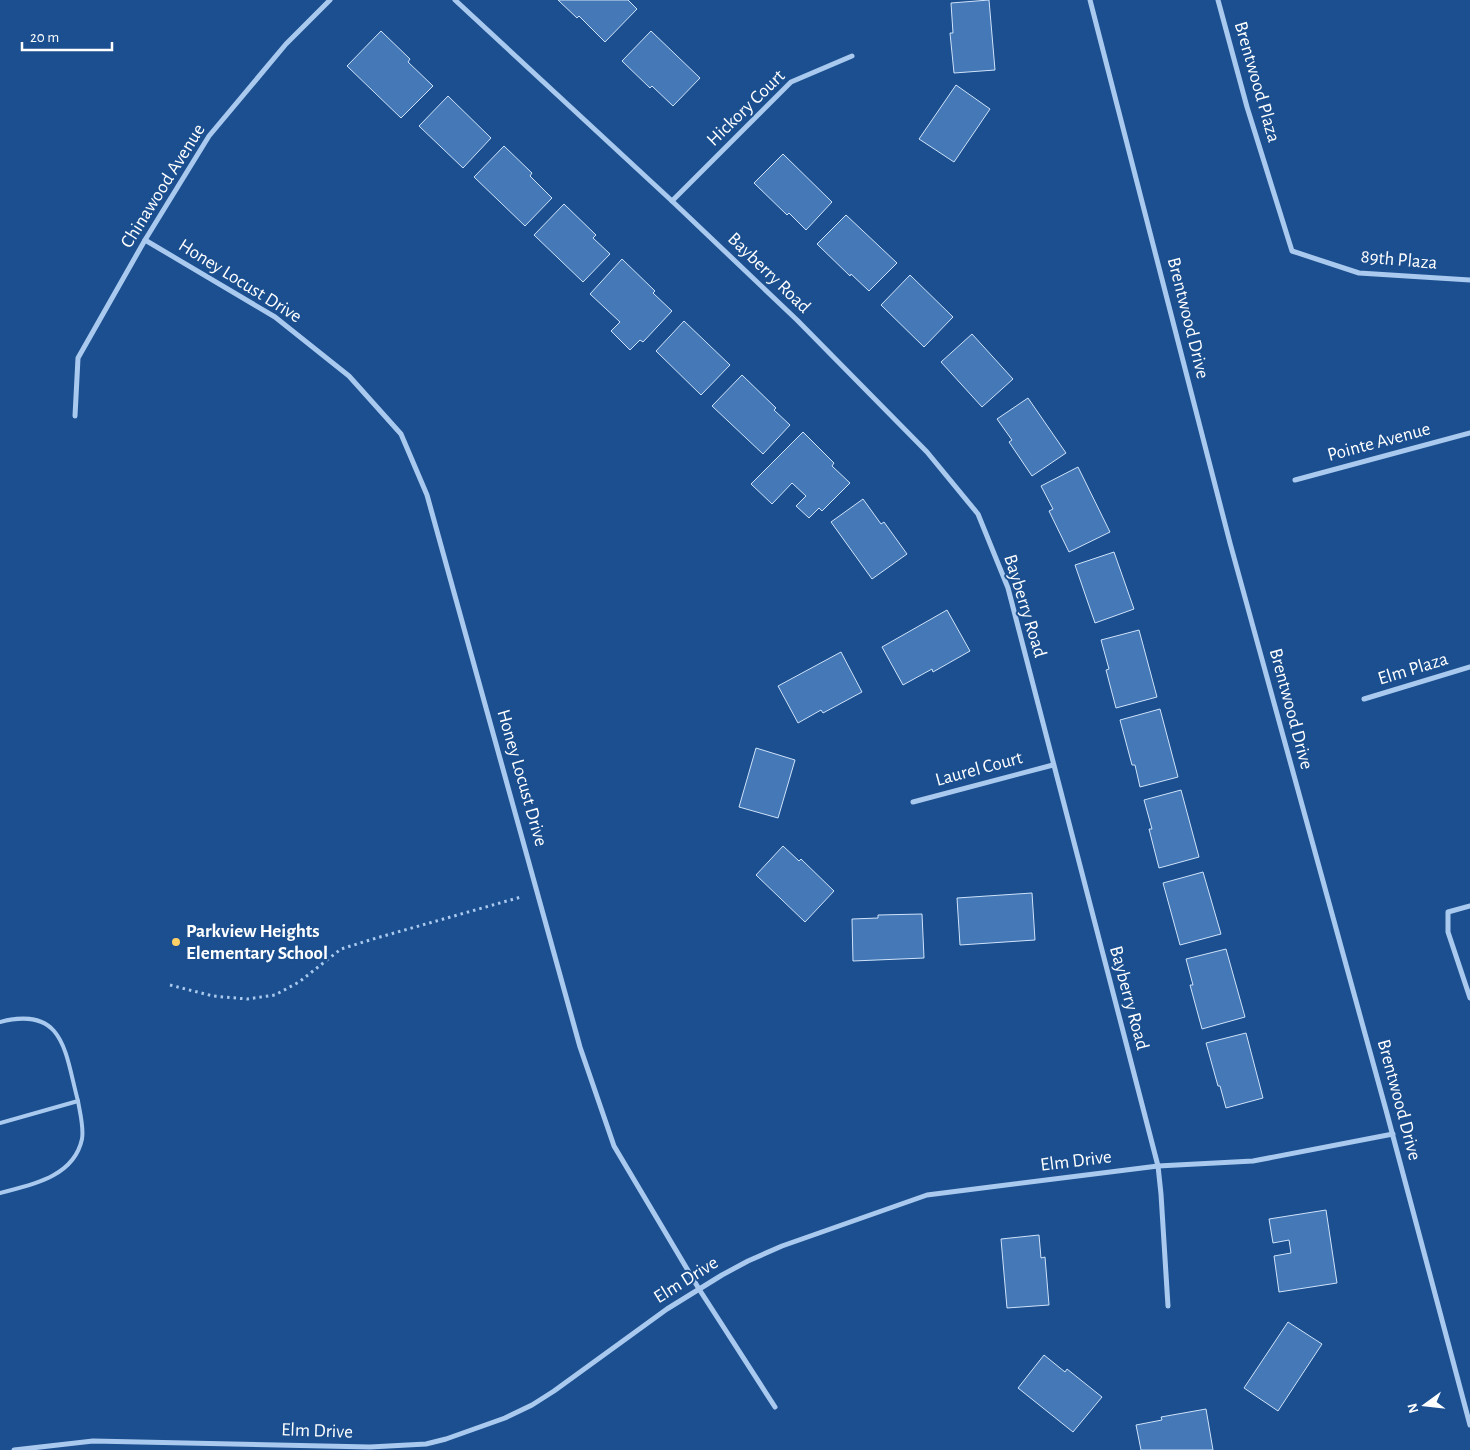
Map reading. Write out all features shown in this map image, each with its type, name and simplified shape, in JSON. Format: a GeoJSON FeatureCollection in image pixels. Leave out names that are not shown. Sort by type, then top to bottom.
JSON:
{"type":"FeatureCollection","features":[{"type":"Feature","properties":{"kind":"street","name":"Chinawood Avenue"},"geometry":{"type":"LineString","coordinates":[[75,416],[78,358],[209,136],[286,44],[330,0]]}},
{"type":"Feature","properties":{"kind":"street","name":"Bayberry Road"},"geometry":{"type":"LineString","coordinates":[[455,0],[797,320],[927,452],[978,514],[1008,588],[1158,1166],[1168,1306]]}},
{"type":"Feature","properties":{"kind":"street","name":"Brentwood Drive"},"geometry":{"type":"LineString","coordinates":[[1090,0],[1230,543],[1393,1134],[1470,1425]]}},
{"type":"Feature","properties":{"kind":"street","name":"Brentwood Plaza"},"geometry":{"type":"LineString","coordinates":[[1218,0],[1267,172]]}},
{"type":"Feature","properties":{"kind":"street","name":"Hickory Court"},"geometry":{"type":"LineString","coordinates":[[672,201],[791,82],[852,56]]}},
{"type":"Feature","properties":{"kind":"street","name":"89th Plaza"},"geometry":{"type":"LineString","coordinates":[[1267,172],[1292,251],[1359,273],[1470,280]]}},
{"type":"Feature","properties":{"kind":"street","name":"Honey Locust Drive"},"geometry":{"type":"LineString","coordinates":[[146,240],[275,316],[349,376],[401,434],[427,495],[580,1047],[614,1146],[699,1289],[775,1407]]}},
{"type":"Feature","properties":{"kind":"street","name":"Pointe Avenue"},"geometry":{"type":"LineString","coordinates":[[1295,480],[1470,433]]}},
{"type":"Feature","properties":{"kind":"street","name":"Elm Plaza"},"geometry":{"type":"LineString","coordinates":[[1364,699],[1470,668]]}},
{"type":"Feature","properties":{"kind":"street","name":"Laurel Court"},"geometry":{"type":"LineString","coordinates":[[913,802],[1053,765]]}},
{"type":"Feature","properties":{"kind":"street"},"geometry":{"type":"LineString","coordinates":[[1470,906],[1448,912],[1448,932],[1470,998]]}},
{"type":"Feature","properties":{"kind":"street","name":"Elm Drive"},"geometry":{"type":"LineString","coordinates":[[14,1450],[92,1440],[337,1447],[388,1447],[426,1444],[464,1434],[505,1418],[554,1391],[667,1309],[722,1275],[782,1246],[927,1195],[1158,1166],[1253,1161],[1393,1134]]}},
{"type":"Feature","properties":{"kind":"street"},"geometry":{"type":"LineString","coordinates":[[228,1443],[228,1450]]}},
{"type":"Feature","properties":{"kind":"lane"},"geometry":{"type":"LineString","coordinates":[[0,1022],[31,1018],[51,1026],[63,1046],[78,1101],[82,1125],[82,1139],[77,1153],[69,1164],[46,1180],[0,1193]]}},
{"type":"Feature","properties":{"kind":"lane"},"geometry":{"type":"LineString","coordinates":[[0,1123],[78,1101]]}},
{"type":"Feature","properties":{"kind":"path"},"geometry":{"type":"LineString","coordinates":[[170,985],[213,996],[247,999],[275,995],[299,982],[341,950],[372,939],[524,896]]}},
{"type":"Feature","properties":{"kind":"building"},"geometry":{"type":"Polygon","coordinates":[[[558,0],[628,0],[637,9],[605,42],[579,16],[577,18],[558,0]]]}},
{"type":"Feature","properties":{"kind":"building"},"geometry":{"type":"Polygon","coordinates":[[[989,0],[995,70],[954,73],[950,33],[953,33],[951,3],[989,0]]]}},
{"type":"Feature","properties":{"kind":"building"},"geometry":{"type":"Polygon","coordinates":[[[381,31],[410,59],[408,62],[433,86],[401,118],[347,66],[381,31]]]}},
{"type":"Feature","properties":{"kind":"building"},"geometry":{"type":"Polygon","coordinates":[[[651,31],[700,78],[673,106],[652,86],[650,88],[622,61],[651,31]]]}},
{"type":"Feature","properties":{"kind":"building"},"geometry":{"type":"Polygon","coordinates":[[[956,85],[990,109],[954,162],[919,139],[956,85]]]}},
{"type":"Feature","properties":{"kind":"building"},"geometry":{"type":"Polygon","coordinates":[[[448,96],[491,138],[463,168],[419,126],[448,96]]]}},
{"type":"Feature","properties":{"kind":"building"},"geometry":{"type":"Polygon","coordinates":[[[504,146],[532,173],[530,176],[552,198],[525,226],[474,177],[504,146]]]}},
{"type":"Feature","properties":{"kind":"building"},"geometry":{"type":"Polygon","coordinates":[[[783,154],[832,202],[806,230],[789,213],[787,215],[754,183],[783,154]]]}},
{"type":"Feature","properties":{"kind":"building"},"geometry":{"type":"Polygon","coordinates":[[[564,204],[596,235],[593,238],[610,254],[583,282],[534,235],[564,204]]]}},
{"type":"Feature","properties":{"kind":"building"},"geometry":{"type":"Polygon","coordinates":[[[846,215],[897,263],[869,291],[851,274],[850,276],[817,244],[846,215]]]}},
{"type":"Feature","properties":{"kind":"building"},"geometry":{"type":"Polygon","coordinates":[[[622,259],[655,291],[653,293],[672,311],[643,342],[640,340],[630,350],[611,331],[620,322],[590,294],[622,259]]]}},
{"type":"Feature","properties":{"kind":"building"},"geometry":{"type":"Polygon","coordinates":[[[910,275],[953,317],[924,347],[881,305],[910,275]]]}},
{"type":"Feature","properties":{"kind":"building"},"geometry":{"type":"Polygon","coordinates":[[[684,321],[730,365],[701,395],[656,351],[684,321]]]}},
{"type":"Feature","properties":{"kind":"building"},"geometry":{"type":"Polygon","coordinates":[[[972,334],[1013,379],[982,407],[941,362],[972,334]]]}},
{"type":"Feature","properties":{"kind":"building"},"geometry":{"type":"Polygon","coordinates":[[[742,375],[776,408],[774,410],[790,425],[763,454],[712,406],[742,375]]]}},
{"type":"Feature","properties":{"kind":"building"},"geometry":{"type":"Polygon","coordinates":[[[1028,398],[1066,453],[1032,476],[1009,442],[1012,440],[997,419],[1028,398]]]}},
{"type":"Feature","properties":{"kind":"building"},"geometry":{"type":"Polygon","coordinates":[[[803,432],[834,463],[832,466],[850,483],[822,511],[819,508],[809,518],[796,506],[806,496],[792,483],[772,504],[751,484],[803,432]]]}},
{"type":"Feature","properties":{"kind":"building"},"geometry":{"type":"Polygon","coordinates":[[[1078,467],[1110,532],[1069,552],[1049,511],[1053,509],[1041,486],[1078,467]]]}},
{"type":"Feature","properties":{"kind":"building"},"geometry":{"type":"Polygon","coordinates":[[[863,499],[881,524],[884,522],[907,554],[872,579],[831,522],[863,499]]]}},
{"type":"Feature","properties":{"kind":"building"},"geometry":{"type":"Polygon","coordinates":[[[1114,552],[1134,609],[1095,623],[1075,565],[1114,552]]]}},
{"type":"Feature","properties":{"kind":"building"},"geometry":{"type":"Polygon","coordinates":[[[947,610],[970,651],[933,672],[932,669],[903,685],[882,647],[947,610]]]}},
{"type":"Feature","properties":{"kind":"building"},"geometry":{"type":"Polygon","coordinates":[[[1139,630],[1157,697],[1116,708],[1106,670],[1109,669],[1101,640],[1139,630]]]}},
{"type":"Feature","properties":{"kind":"building"},"geometry":{"type":"Polygon","coordinates":[[[841,652],[862,692],[823,713],[821,710],[798,723],[778,686],[841,652]]]}},
{"type":"Feature","properties":{"kind":"building"},"geometry":{"type":"Polygon","coordinates":[[[1160,709],[1178,777],[1140,787],[1135,765],[1132,765],[1120,720],[1160,709]]]}},
{"type":"Feature","properties":{"kind":"building"},"geometry":{"type":"Polygon","coordinates":[[[756,748],[795,760],[778,818],[739,807],[756,748]]]}},
{"type":"Feature","properties":{"kind":"building"},"geometry":{"type":"Polygon","coordinates":[[[1181,790],[1199,857],[1159,868],[1149,829],[1152,829],[1144,800],[1181,790]]]}},
{"type":"Feature","properties":{"kind":"building"},"geometry":{"type":"Polygon","coordinates":[[[783,846],[799,861],[801,859],[834,891],[805,922],[756,875],[783,846]]]}},
{"type":"Feature","properties":{"kind":"building"},"geometry":{"type":"Polygon","coordinates":[[[1203,872],[1221,934],[1180,945],[1163,883],[1203,872]]]}},
{"type":"Feature","properties":{"kind":"building"},"geometry":{"type":"Polygon","coordinates":[[[1032,893],[1035,940],[960,945],[957,898],[1032,893]]]}},
{"type":"Feature","properties":{"kind":"building"},"geometry":{"type":"Polygon","coordinates":[[[922,914],[924,958],[853,961],[852,919],[878,918],[878,915],[922,914]]]}},
{"type":"Feature","properties":{"kind":"building"},"geometry":{"type":"Polygon","coordinates":[[[1226,949],[1245,1017],[1202,1029],[1190,985],[1193,985],[1186,959],[1226,949]]]}},
{"type":"Feature","properties":{"kind":"building"},"geometry":{"type":"Polygon","coordinates":[[[1246,1033],[1263,1098],[1226,1108],[1206,1043],[1246,1033]]]}},
{"type":"Feature","properties":{"kind":"building"},"geometry":{"type":"Polygon","coordinates":[[[1326,1210],[1337,1283],[1279,1292],[1274,1256],[1291,1253],[1289,1240],[1273,1243],[1269,1219],[1326,1210]]]}},
{"type":"Feature","properties":{"kind":"building"},"geometry":{"type":"Polygon","coordinates":[[[1039,1235],[1041,1258],[1045,1257],[1049,1305],[1007,1308],[1001,1239],[1039,1235]]]}},
{"type":"Feature","properties":{"kind":"building"},"geometry":{"type":"Polygon","coordinates":[[[1288,1322],[1322,1344],[1278,1411],[1244,1388],[1288,1322]]]}},
{"type":"Feature","properties":{"kind":"building"},"geometry":{"type":"Polygon","coordinates":[[[1044,1355],[1065,1372],[1067,1369],[1102,1397],[1073,1432],[1018,1388],[1044,1355]]]}},
{"type":"Feature","properties":{"kind":"building"},"geometry":{"type":"Polygon","coordinates":[[[1206,1409],[1213,1450],[1141,1450],[1136,1425],[1162,1420],[1161,1417],[1206,1409]]]}},
{"type":"Feature","properties":{"kind":"place","name":"Parkview Heights Elementary School"},"geometry":{"type":"Point","coordinates":[176,942]}}]}
